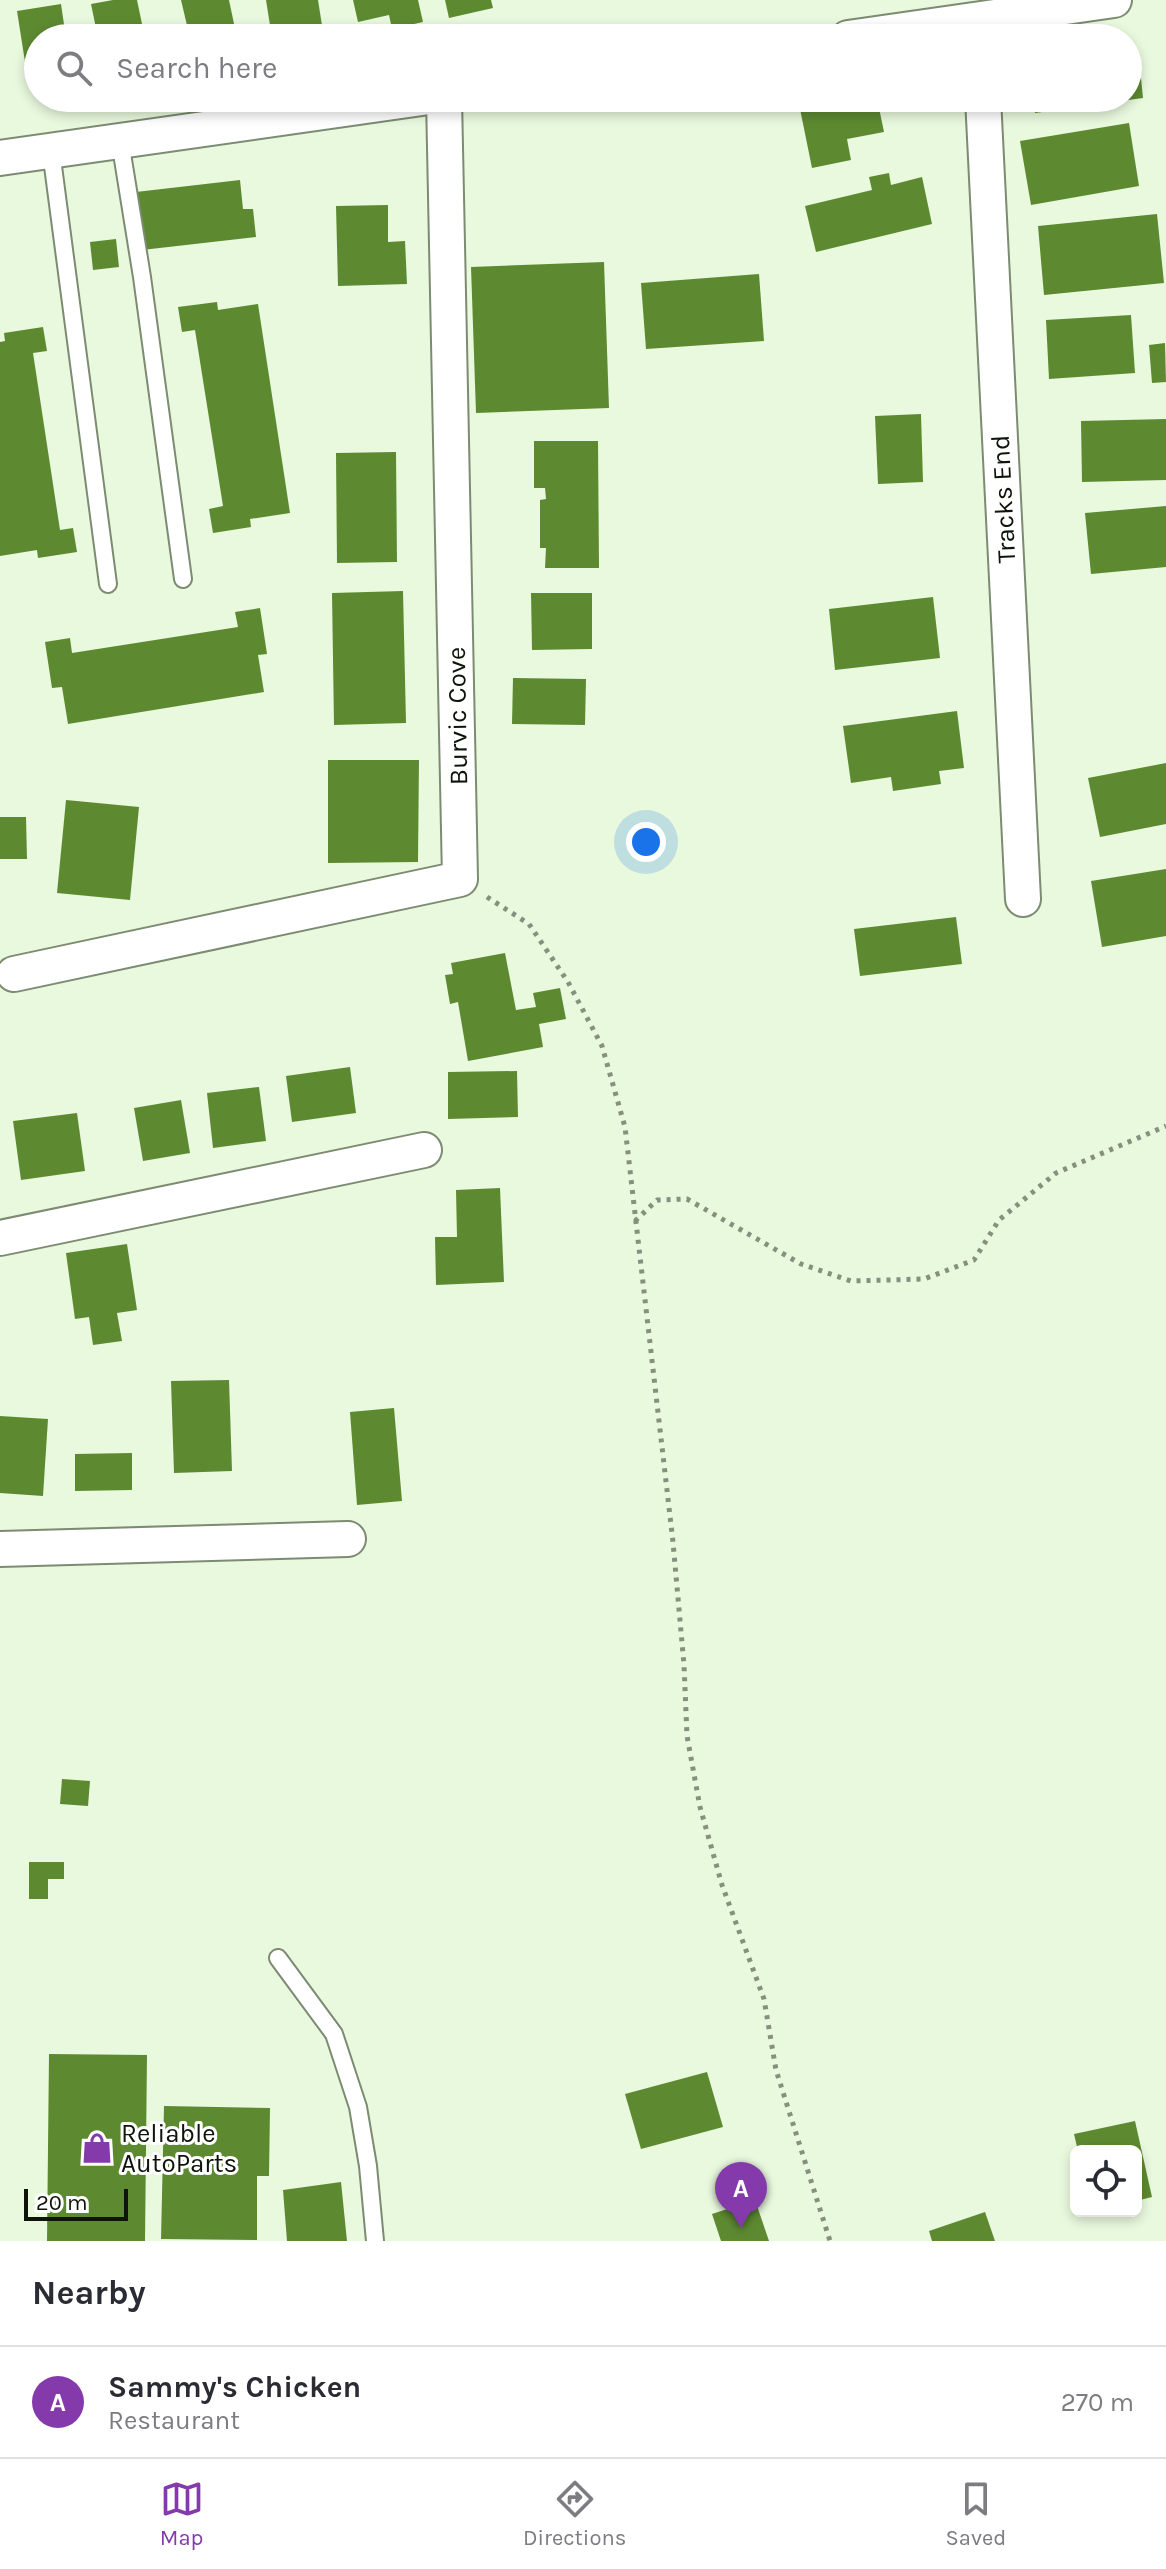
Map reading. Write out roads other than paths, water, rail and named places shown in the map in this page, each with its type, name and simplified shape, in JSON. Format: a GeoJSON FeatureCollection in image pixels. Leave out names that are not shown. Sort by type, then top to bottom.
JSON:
{"type":"FeatureCollection","features":[{"type":"Feature","properties":{"kind":"street"},"geometry":{"type":"LineString","coordinates":[[1002,24],[1114,0]]}},
{"type":"Feature","properties":{"kind":"street"},"geometry":{"type":"LineString","coordinates":[[0,158],[324,112]]}},
{"type":"Feature","properties":{"kind":"street","name":"Burvic Cove"},"geometry":{"type":"LineString","coordinates":[[14,974],[460,879],[444,112]]}},
{"type":"Feature","properties":{"kind":"street","name":"Tracks End"},"geometry":{"type":"LineString","coordinates":[[984,112],[1023,899]]}},
{"type":"Feature","properties":{"kind":"street"},"geometry":{"type":"LineString","coordinates":[[0,1238],[424,1150]]}},
{"type":"Feature","properties":{"kind":"street"},"geometry":{"type":"LineString","coordinates":[[0,1549],[348,1539]]}},
{"type":"Feature","properties":{"kind":"lane"},"geometry":{"type":"LineString","coordinates":[[120,141],[142,277],[183,579]]}},
{"type":"Feature","properties":{"kind":"lane"},"geometry":{"type":"LineString","coordinates":[[51,151],[108,584]]}},
{"type":"Feature","properties":{"kind":"lane"},"geometry":{"type":"LineString","coordinates":[[278,1958],[334,2034],[358,2107],[368,2166],[375,2241]]}},
{"type":"Feature","properties":{"kind":"place","name":"Reliable AutoParts"},"geometry":{"type":"Point","coordinates":[97,2148]}},
{"type":"Feature","properties":{"kind":"place","name":"Sammy's Chicken"},"geometry":{"type":"Point","coordinates":[741,2228]}}]}
